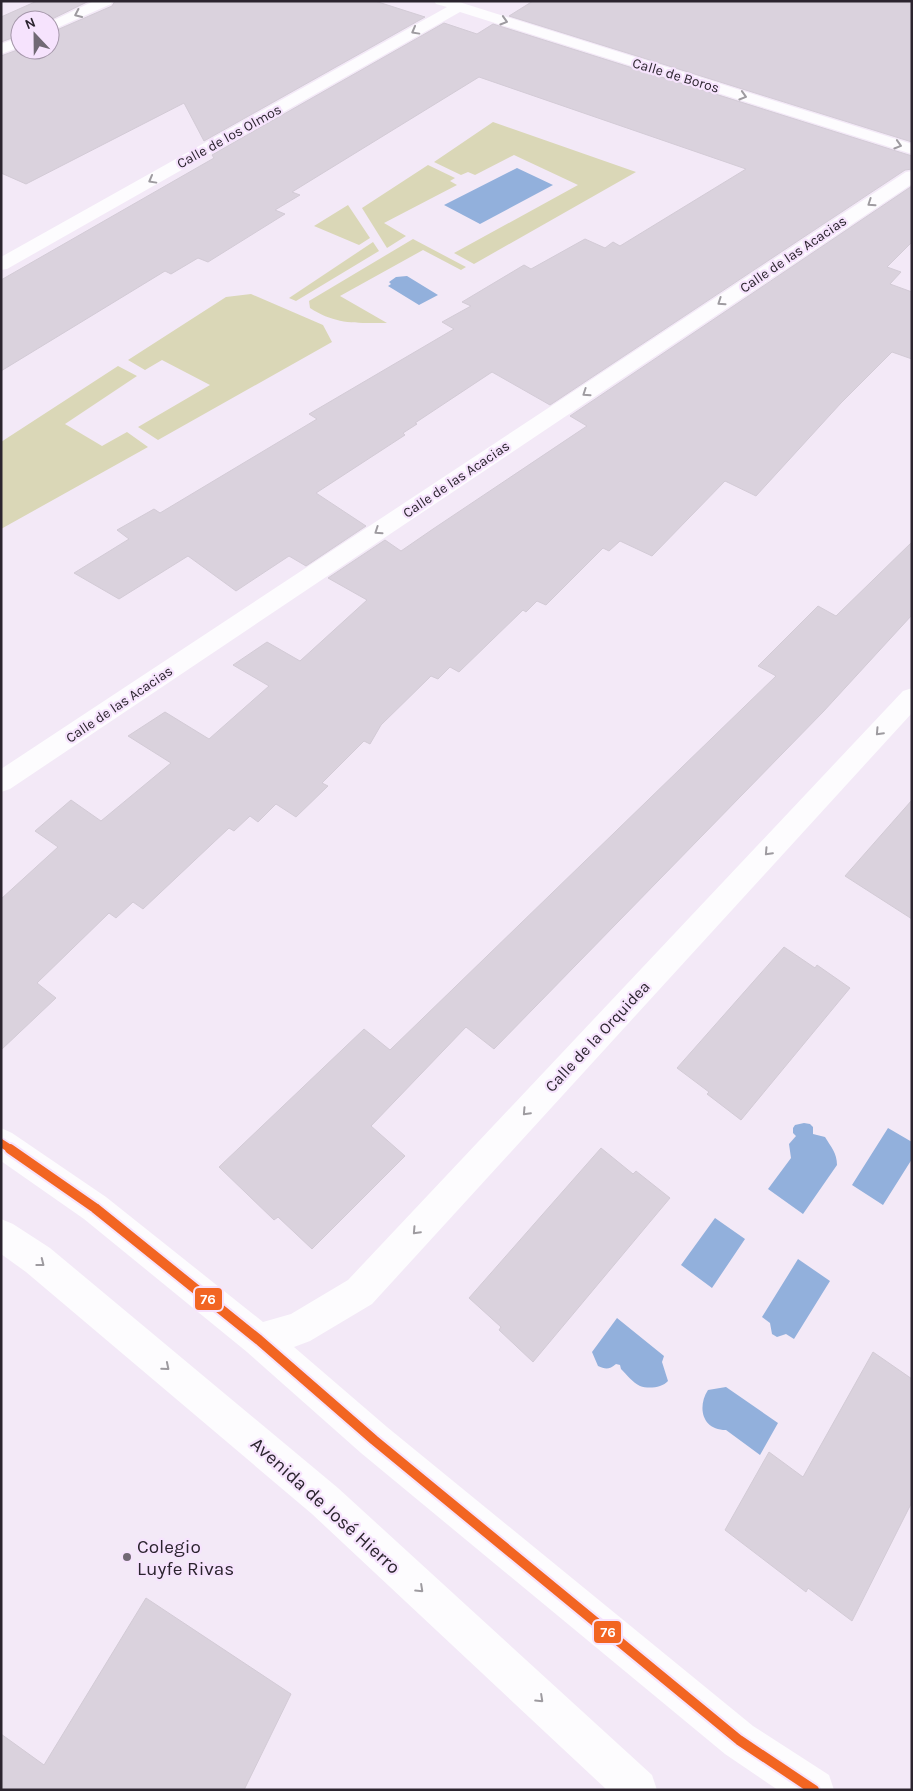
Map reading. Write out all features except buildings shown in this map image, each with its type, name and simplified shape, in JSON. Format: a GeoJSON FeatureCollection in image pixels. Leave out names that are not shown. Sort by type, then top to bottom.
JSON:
{"type":"FeatureCollection","features":[{"type":"Feature","properties":{"kind":"street"},"geometry":{"type":"LineString","coordinates":[[60,22],[106,1]]}},
{"type":"Feature","properties":{"kind":"street","name":"Calle de Boros"},"geometry":{"type":"LineString","coordinates":[[441,1],[912,149]]}},
{"type":"Feature","properties":{"kind":"street","name":"Calle de los Olmos"},"geometry":{"type":"LineString","coordinates":[[1,265],[458,7]]}},
{"type":"Feature","properties":{"kind":"street","name":"Calle de las Acacias"},"geometry":{"type":"LineString","coordinates":[[1,782],[912,176]]}},
{"type":"Feature","properties":{"kind":"street","name":"Calle de la Orquidea"},"geometry":{"type":"LineString","coordinates":[[258,1340],[298,1330],[360,1292],[912,697]]}},
{"type":"Feature","properties":{"kind":"street"},"geometry":{"type":"LineString","coordinates":[[1,1143],[95,1208],[258,1340],[374,1440],[740,1740],[814,1790]]}},
{"type":"Feature","properties":{"kind":"street","name":"Avenida de José Hierro"},"geometry":{"type":"LineString","coordinates":[[1,1235],[38,1260],[325,1502],[637,1790]]}},
{"type":"Feature","properties":{"kind":"shaded area"},"geometry":{"type":"Polygon","coordinates":[[[493,122],[636,172],[474,264],[454,253],[578,185],[514,155],[475,175],[468,172],[461,175],[434,162],[493,122]]]}},
{"type":"Feature","properties":{"kind":"shaded area"},"geometry":{"type":"Polygon","coordinates":[[[428,165],[455,178],[450,181],[457,185],[384,223],[406,236],[387,248],[362,208],[428,165]]]}},
{"type":"Feature","properties":{"kind":"shaded area"},"geometry":{"type":"Polygon","coordinates":[[[348,205],[370,238],[359,245],[314,226],[348,205]]]}},
{"type":"Feature","properties":{"kind":"shaded area"},"geometry":{"type":"Polygon","coordinates":[[[413,239],[466,267],[461,270],[423,250],[340,296],[387,323],[347,322],[329,318],[310,308],[309,301],[413,239]]]}},
{"type":"Feature","properties":{"kind":"shaded area"},"geometry":{"type":"Polygon","coordinates":[[[373,242],[379,251],[296,301],[289,298],[373,242]]]}},
{"type":"Feature","properties":{"kind":"shaded area"},"geometry":{"type":"Polygon","coordinates":[[[251,294],[323,325],[332,342],[158,440],[138,427],[210,385],[162,360],[145,370],[128,360],[226,297],[251,294]]]}},
{"type":"Feature","properties":{"kind":"shaded area"},"geometry":{"type":"Polygon","coordinates":[[[118,366],[137,376],[65,424],[102,446],[127,432],[148,447],[1,529],[1,442],[118,366]]]}},
{"type":"Feature","properties":{"kind":"water"},"geometry":{"type":"Polygon","coordinates":[[[517,168],[553,185],[480,224],[444,205],[517,168]]]}},
{"type":"Feature","properties":{"kind":"water"},"geometry":{"type":"Polygon","coordinates":[[[407,276],[438,295],[419,305],[388,286],[391,284],[389,282],[396,277],[407,276]]]}},
{"type":"Feature","properties":{"kind":"water"},"geometry":{"type":"Polygon","coordinates":[[[810,1124],[813,1127],[813,1134],[825,1137],[835,1154],[837,1165],[803,1214],[768,1189],[791,1158],[789,1144],[796,1136],[793,1133],[793,1128],[795,1125],[810,1124]]]}},
{"type":"Feature","properties":{"kind":"water"},"geometry":{"type":"Polygon","coordinates":[[[888,1128],[912,1142],[912,1159],[883,1205],[852,1185],[888,1128]]]}},
{"type":"Feature","properties":{"kind":"water"},"geometry":{"type":"Polygon","coordinates":[[[715,1218],[745,1239],[712,1288],[681,1265],[715,1218]]]}},
{"type":"Feature","properties":{"kind":"water"},"geometry":{"type":"Polygon","coordinates":[[[798,1259],[830,1281],[794,1339],[786,1334],[777,1337],[772,1334],[770,1323],[762,1317],[798,1259]]]}},
{"type":"Feature","properties":{"kind":"water"},"geometry":{"type":"Polygon","coordinates":[[[617,1318],[664,1356],[662,1362],[668,1381],[651,1388],[643,1387],[632,1381],[621,1369],[620,1365],[616,1364],[607,1368],[598,1366],[592,1352],[617,1318]]]}},
{"type":"Feature","properties":{"kind":"water"},"geometry":{"type":"Polygon","coordinates":[[[726,1387],[778,1423],[760,1455],[726,1430],[712,1426],[704,1416],[703,1403],[708,1390],[726,1387]]]}},
{"type":"Feature","properties":{"kind":"transit line","name":"76"},"geometry":{"type":"LineString","coordinates":[[1,1143],[95,1208],[259,1340],[374,1440],[739,1740],[814,1790]]}},
{"type":"Feature","properties":{"kind":"place","name":"Colegio Luyfe Rivas"},"geometry":{"type":"Point","coordinates":[127,1557]}}]}
